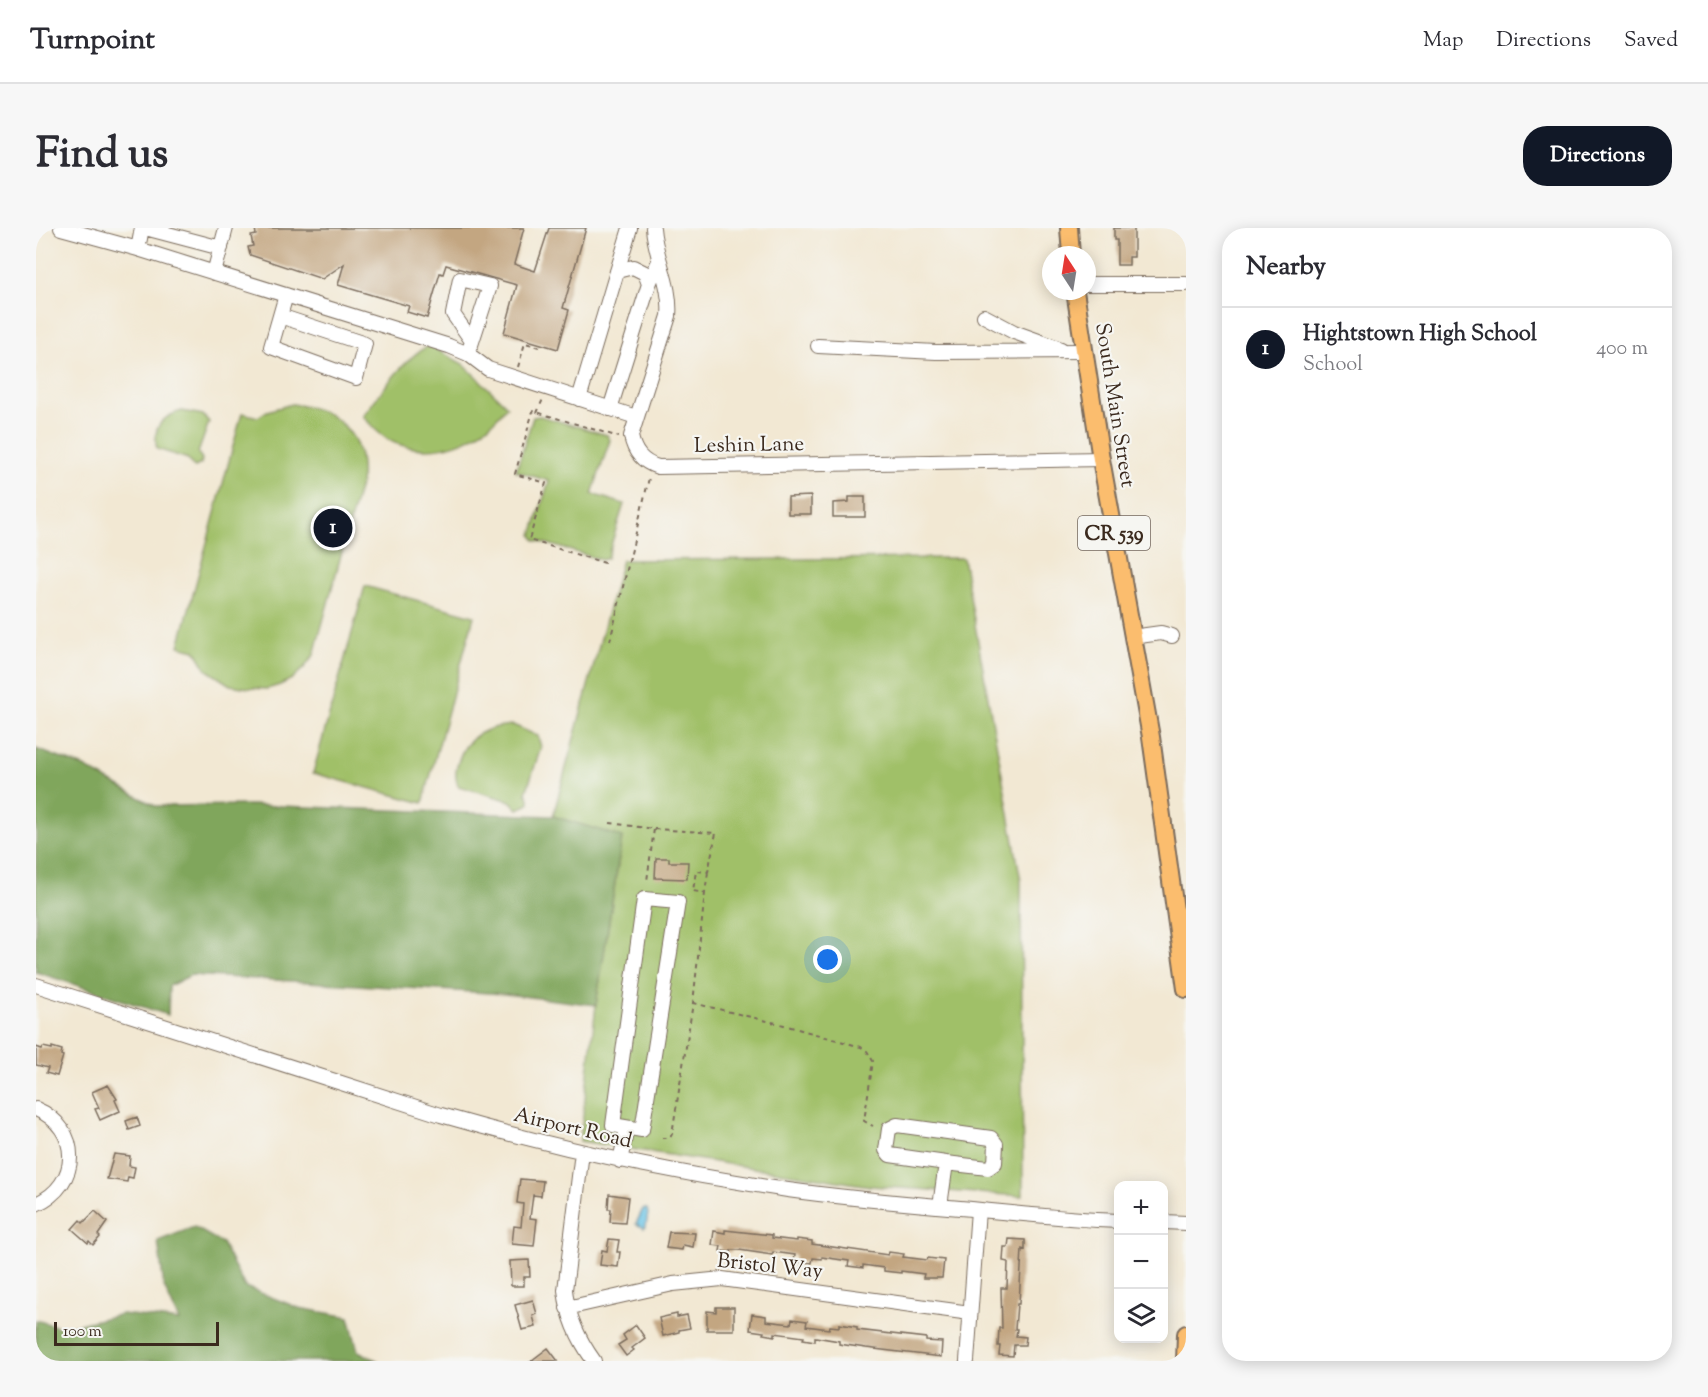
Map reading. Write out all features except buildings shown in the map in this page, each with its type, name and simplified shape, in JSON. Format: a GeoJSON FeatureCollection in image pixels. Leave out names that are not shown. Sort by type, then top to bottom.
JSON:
{"type":"FeatureCollection","features":[{"type":"Feature","properties":{"kind":"main road"},"geometry":{"type":"LineString","coordinates":[[1069,228],[1070,246]]}},
{"type":"Feature","properties":{"kind":"main road","name":"South Main Street"},"geometry":{"type":"LineString","coordinates":[[1075,300],[1076,351],[1101,459],[1157,774],[1186,989]]}},
{"type":"Feature","properties":{"kind":"main road"},"geometry":{"type":"LineString","coordinates":[[1185,1361],[1186,1334]]}},
{"type":"Feature","properties":{"kind":"street"},"geometry":{"type":"LineString","coordinates":[[61,228],[103,233],[138,249],[214,273],[449,345],[470,347],[489,369],[636,417]]}},
{"type":"Feature","properties":{"kind":"street"},"geometry":{"type":"LineString","coordinates":[[138,249],[144,228],[221,248]]}},
{"type":"Feature","properties":{"kind":"street"},"geometry":{"type":"LineString","coordinates":[[214,273],[226,228]]}},
{"type":"Feature","properties":{"kind":"street"},"geometry":{"type":"LineString","coordinates":[[579,399],[630,228]]}},
{"type":"Feature","properties":{"kind":"street","name":"Leshin Lane"},"geometry":{"type":"LineString","coordinates":[[653,228],[670,308],[669,321],[631,436],[633,445],[643,460],[658,466],[1101,459]]}},
{"type":"Feature","properties":{"kind":"street"},"geometry":{"type":"LineString","coordinates":[[610,409],[649,284],[659,261]]}},
{"type":"Feature","properties":{"kind":"street"},"geometry":{"type":"LineString","coordinates":[[617,271],[633,267],[645,273],[649,284]]}},
{"type":"Feature","properties":{"kind":"street"},"geometry":{"type":"LineString","coordinates":[[1096,284],[1186,284]]}},
{"type":"Feature","properties":{"kind":"street"},"geometry":{"type":"LineString","coordinates":[[280,316],[365,344],[356,378],[271,347],[286,295]]}},
{"type":"Feature","properties":{"kind":"street"},"geometry":{"type":"LineString","coordinates":[[984,316],[1014,332],[1076,351]]}},
{"type":"Feature","properties":{"kind":"street"},"geometry":{"type":"LineString","coordinates":[[818,346],[936,352],[1076,351]]}},
{"type":"Feature","properties":{"kind":"street"},"geometry":{"type":"LineString","coordinates":[[1132,637],[1161,633],[1172,636]]}},
{"type":"Feature","properties":{"kind":"street"},"geometry":{"type":"LineString","coordinates":[[620,1127],[642,1130],[678,903],[644,899],[620,1127],[620,1161]]}},
{"type":"Feature","properties":{"kind":"street","name":"Airport Road"},"geometry":{"type":"LineString","coordinates":[[36,985],[441,1115],[620,1161],[787,1190],[1038,1216],[1114,1221]]}},
{"type":"Feature","properties":{"kind":"street"},"geometry":{"type":"LineString","coordinates":[[36,1109],[48,1114],[59,1124],[68,1143],[70,1154],[68,1169],[62,1184],[51,1196],[36,1204]]}},
{"type":"Feature","properties":{"kind":"street"},"geometry":{"type":"LineString","coordinates":[[897,1125],[991,1138],[996,1144],[995,1163],[988,1168],[946,1163],[890,1155],[886,1150],[889,1129],[897,1125]]}},
{"type":"Feature","properties":{"kind":"street"},"geometry":{"type":"LineString","coordinates":[[582,1152],[565,1280],[567,1308],[580,1340],[594,1361]]}},
{"type":"Feature","properties":{"kind":"street"},"geometry":{"type":"LineString","coordinates":[[940,1206],[946,1163]]}},
{"type":"Feature","properties":{"kind":"street"},"geometry":{"type":"LineString","coordinates":[[967,1361],[978,1210]]}},
{"type":"Feature","properties":{"kind":"street"},"geometry":{"type":"LineString","coordinates":[[1168,1222],[1186,1223]]}},
{"type":"Feature","properties":{"kind":"street","name":"Bristol Way"},"geometry":{"type":"LineString","coordinates":[[567,1308],[672,1284],[722,1279],[970,1312]]}},
{"type":"Feature","properties":{"kind":"path"},"geometry":{"type":"LineString","coordinates":[[516,371],[525,343],[544,348]]}},
{"type":"Feature","properties":{"kind":"path"},"geometry":{"type":"LineString","coordinates":[[537,413],[544,396]]}},
{"type":"Feature","properties":{"kind":"path"},"geometry":{"type":"LineString","coordinates":[[605,563],[529,540],[546,483],[515,474],[533,411],[622,438]]}},
{"type":"Feature","properties":{"kind":"path"},"geometry":{"type":"LineString","coordinates":[[610,641],[650,473]]}},
{"type":"Feature","properties":{"kind":"path"},"geometry":{"type":"LineString","coordinates":[[610,823],[654,829],[716,833],[708,872],[693,1003],[672,1134],[670,1138],[662,1138]]}},
{"type":"Feature","properties":{"kind":"path"},"geometry":{"type":"LineString","coordinates":[[647,881],[654,829]]}},
{"type":"Feature","properties":{"kind":"path"},"geometry":{"type":"LineString","coordinates":[[705,893],[693,891],[696,871],[708,872]]}},
{"type":"Feature","properties":{"kind":"path"},"geometry":{"type":"LineString","coordinates":[[693,1003],[784,1025],[861,1047],[867,1051],[873,1061],[864,1121],[873,1126]]}},
{"type":"Feature","properties":{"kind":"green space"},"geometry":{"type":"Polygon","coordinates":[[[430,346],[463,364],[507,406],[485,429],[457,444],[427,449],[395,443],[386,438],[363,416],[403,365],[422,349],[430,346]]]}},
{"type":"Feature","properties":{"kind":"green space"},"geometry":{"type":"Polygon","coordinates":[[[292,404],[322,411],[344,426],[353,437],[358,449],[361,481],[314,655],[292,679],[280,685],[267,689],[230,685],[207,670],[195,650],[179,646],[242,413],[258,417],[267,411],[292,404]]]}},
{"type":"Feature","properties":{"kind":"green space"},"geometry":{"type":"Polygon","coordinates":[[[182,411],[203,415],[209,422],[198,453],[202,459],[201,464],[195,467],[188,459],[157,449],[156,435],[160,424],[169,416],[182,411]]]}},
{"type":"Feature","properties":{"kind":"green space"},"geometry":{"type":"Polygon","coordinates":[[[540,416],[607,435],[610,440],[592,494],[624,504],[607,558],[602,560],[535,540],[532,535],[549,481],[516,471],[533,417],[540,416]]]}},
{"type":"Feature","properties":{"kind":"green space"},"geometry":{"type":"Polygon","coordinates":[[[963,558],[1021,881],[1023,1196],[870,1186],[580,1141],[596,1005],[622,838],[553,816],[622,560],[963,558]]]}},
{"type":"Feature","properties":{"kind":"green space"},"geometry":{"type":"Polygon","coordinates":[[[365,586],[474,616],[423,803],[313,773],[365,586]]]}},
{"type":"Feature","properties":{"kind":"green space"},"geometry":{"type":"Polygon","coordinates":[[[513,725],[538,736],[541,747],[526,793],[529,804],[518,809],[510,801],[458,786],[456,777],[461,754],[472,739],[486,730],[513,725]]]}},
{"type":"Feature","properties":{"kind":"green space"},"geometry":{"type":"Polygon","coordinates":[[[36,749],[84,767],[155,806],[252,805],[553,816],[622,837],[596,1005],[505,994],[191,975],[169,986],[168,1015],[36,972],[36,749]]]}},
{"type":"Feature","properties":{"kind":"green space"},"geometry":{"type":"Polygon","coordinates":[[[194,1227],[222,1243],[245,1287],[299,1308],[349,1317],[358,1351],[378,1361],[36,1361],[36,1320],[62,1328],[122,1314],[179,1321],[164,1287],[158,1241],[194,1227]]]}},
{"type":"Feature","properties":{"kind":"water"},"geometry":{"type":"Polygon","coordinates":[[[643,1209],[647,1209],[648,1213],[644,1228],[636,1224],[643,1209]]]}},
{"type":"Feature","properties":{"kind":"place","name":"Hightstown High School"},"geometry":{"type":"Point","coordinates":[333,528]}}]}
